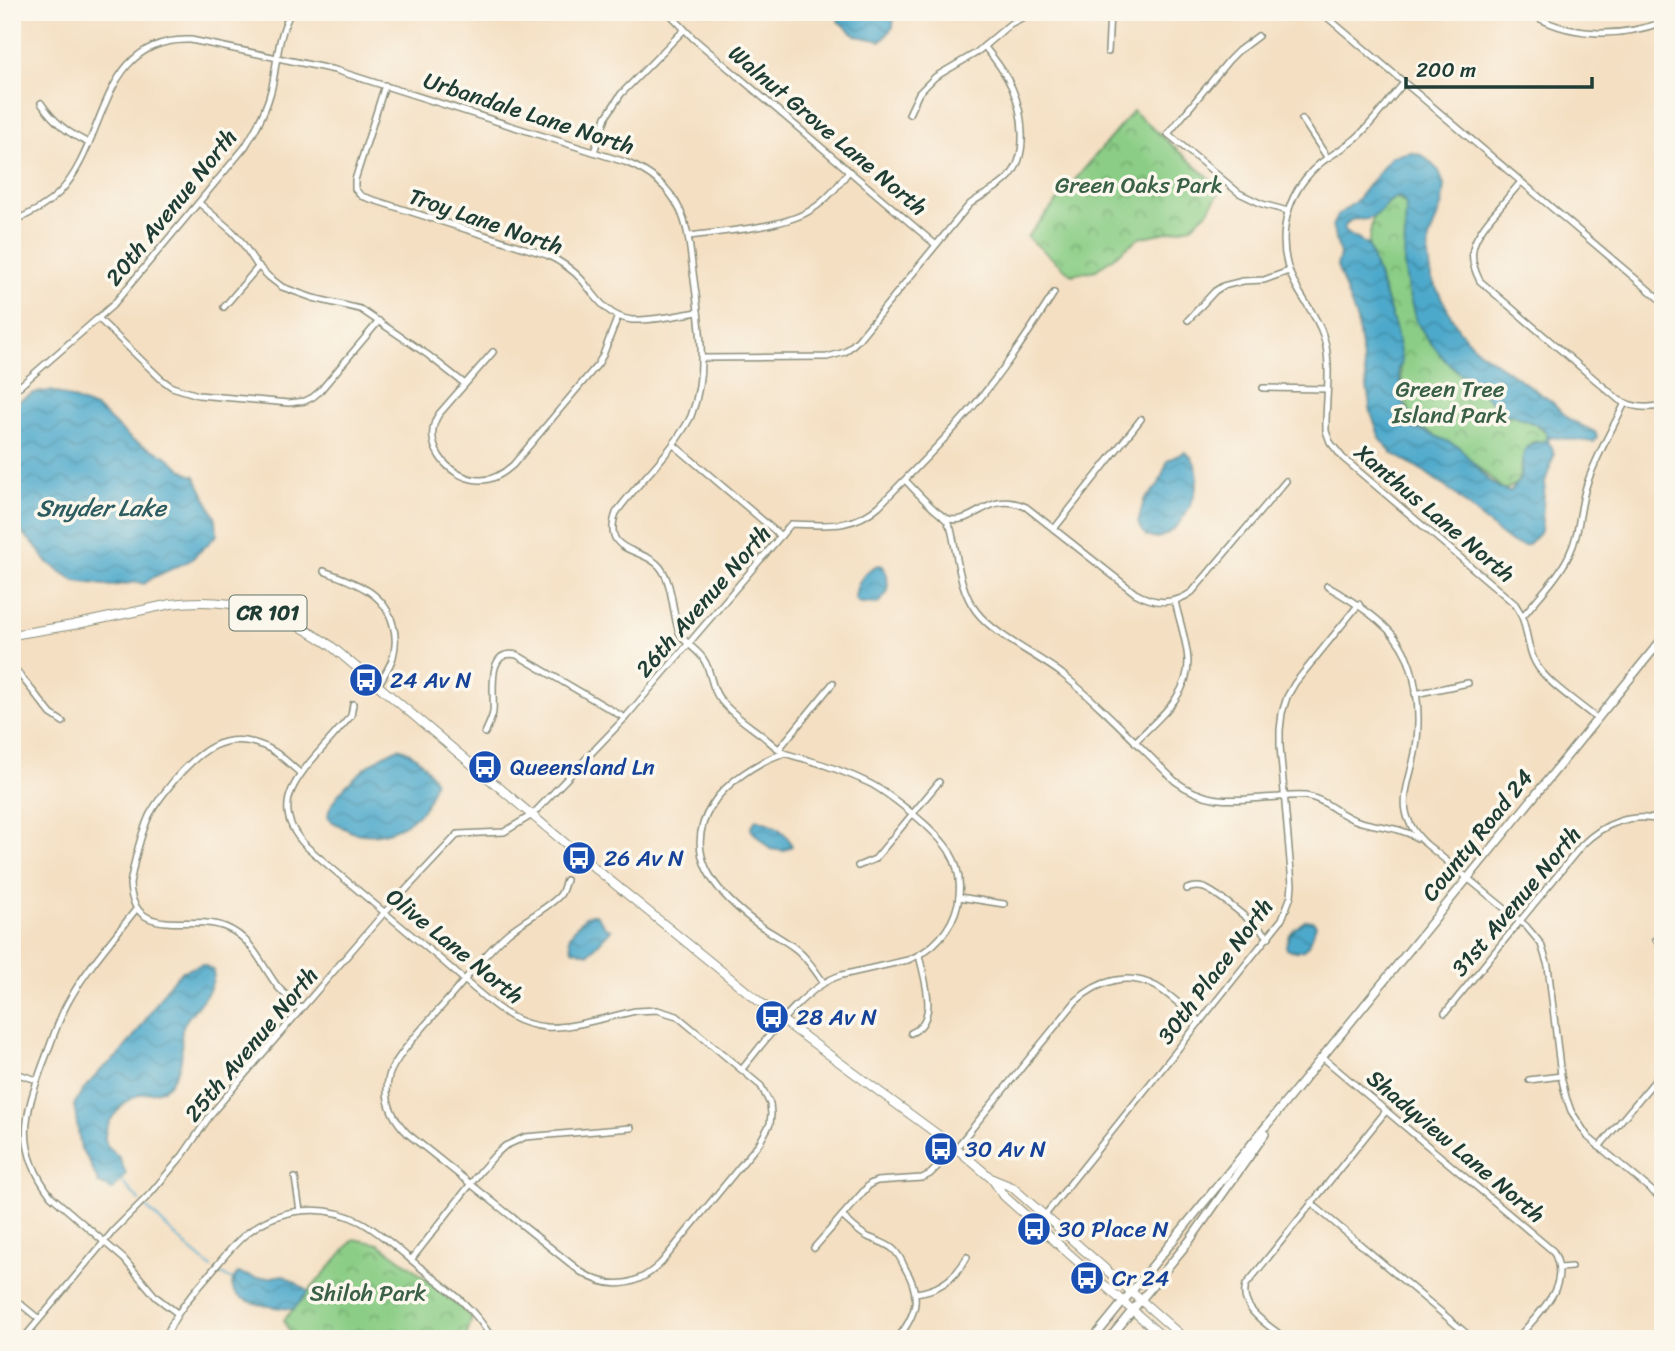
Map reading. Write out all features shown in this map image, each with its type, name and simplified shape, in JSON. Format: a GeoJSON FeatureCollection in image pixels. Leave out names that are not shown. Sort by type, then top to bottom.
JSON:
{"type":"FeatureCollection","features":[{"type":"Feature","properties":{"kind":"main road","name":"CR 101"},"geometry":{"type":"LineString","coordinates":[[12,635],[61,628],[193,601],[233,604],[276,615],[310,632],[330,645],[782,1020],[956,1148],[992,1179],[1004,1196],[1165,1339]]}},
{"type":"Feature","properties":{"kind":"main road","name":"CR 101"},"geometry":{"type":"LineString","coordinates":[[992,1179],[1012,1186],[1185,1339]]}},
{"type":"Feature","properties":{"kind":"street","name":"20th Avenue North"},"geometry":{"type":"LineString","coordinates":[[12,380],[20,386],[113,305],[234,162],[255,131],[269,96],[282,33],[291,12]]}},
{"type":"Feature","properties":{"kind":"street","name":"Walnut Grove Lane North"},"geometry":{"type":"LineString","coordinates":[[668,12],[684,30],[936,245]]}},
{"type":"Feature","properties":{"kind":"street"},"geometry":{"type":"LineString","coordinates":[[909,114],[919,93],[935,77],[984,47],[1010,24],[1034,12]]}},
{"type":"Feature","properties":{"kind":"street"},"geometry":{"type":"LineString","coordinates":[[1108,52],[1110,12]]}},
{"type":"Feature","properties":{"kind":"street"},"geometry":{"type":"LineString","coordinates":[[1321,12],[1663,302]]}},
{"type":"Feature","properties":{"kind":"street"},"geometry":{"type":"LineString","coordinates":[[1528,12],[1556,26],[1594,33],[1632,31],[1663,22]]}},
{"type":"Feature","properties":{"kind":"street"},"geometry":{"type":"LineString","coordinates":[[594,152],[606,117],[621,94],[684,30]]}},
{"type":"Feature","properties":{"kind":"street"},"geometry":{"type":"LineString","coordinates":[[1258,36],[1229,60],[1168,134],[1239,193],[1250,200],[1288,211]]}},
{"type":"Feature","properties":{"kind":"street","name":"Urbandale Lane North"},"geometry":{"type":"LineString","coordinates":[[12,221],[40,208],[59,193],[74,173],[123,70],[141,52],[165,41],[191,40],[325,67],[625,162],[652,175],[673,197],[689,236],[701,358],[691,415],[674,445]]}},
{"type":"Feature","properties":{"kind":"street"},"geometry":{"type":"LineString","coordinates":[[701,358],[827,357],[845,352],[858,340],[975,199],[1009,178],[1019,160],[1021,150],[1018,106],[1004,72],[984,47]]}},
{"type":"Feature","properties":{"kind":"street"},"geometry":{"type":"LineString","coordinates":[[1188,320],[1214,291],[1223,286],[1273,278],[1289,271],[1284,241],[1288,211],[1304,180],[1327,157],[1355,138],[1404,83]]}},
{"type":"Feature","properties":{"kind":"street","name":"Troy Lane North"},"geometry":{"type":"LineString","coordinates":[[385,85],[355,180],[357,193],[401,210],[560,261],[582,280],[606,310],[618,316]]}},
{"type":"Feature","properties":{"kind":"street"},"geometry":{"type":"LineString","coordinates":[[40,103],[69,133],[89,143]]}},
{"type":"Feature","properties":{"kind":"street"},"geometry":{"type":"LineString","coordinates":[[1302,119],[1327,157]]}},
{"type":"Feature","properties":{"kind":"street"},"geometry":{"type":"LineString","coordinates":[[689,236],[775,223],[801,216],[823,201],[849,172]]}},
{"type":"Feature","properties":{"kind":"street"},"geometry":{"type":"LineString","coordinates":[[1521,182],[1473,244],[1472,254],[1480,281],[1613,395],[1625,403],[1647,408],[1663,405]]}},
{"type":"Feature","properties":{"kind":"street"},"geometry":{"type":"LineString","coordinates":[[199,203],[233,232],[259,266],[282,287],[305,296],[360,309],[465,384]]}},
{"type":"Feature","properties":{"kind":"street"},"geometry":{"type":"LineString","coordinates":[[224,307],[259,266]]}},
{"type":"Feature","properties":{"kind":"street","name":"Xanthus Lane North"},"geometry":{"type":"LineString","coordinates":[[1289,271],[1324,336],[1327,364],[1326,431],[1336,451],[1508,598],[1523,616]]}},
{"type":"Feature","properties":{"kind":"street","name":"26th Avenue North"},"geometry":{"type":"LineString","coordinates":[[532,815],[625,718],[791,524],[841,525],[862,519],[905,480],[993,383],[1054,293]]}},
{"type":"Feature","properties":{"kind":"street"},"geometry":{"type":"LineString","coordinates":[[493,352],[433,422],[431,437],[436,453],[451,469],[478,480],[497,477],[513,465],[598,364],[618,316],[642,320],[698,312]]}},
{"type":"Feature","properties":{"kind":"street"},"geometry":{"type":"LineString","coordinates":[[98,318],[172,387],[198,396],[289,404],[313,397],[379,321]]}},
{"type":"Feature","properties":{"kind":"street"},"geometry":{"type":"LineString","coordinates":[[1263,388],[1326,389]]}},
{"type":"Feature","properties":{"kind":"street"},"geometry":{"type":"LineString","coordinates":[[1597,719],[1541,671],[1531,654],[1523,616],[1568,558],[1579,526],[1586,486],[1625,403]]}},
{"type":"Feature","properties":{"kind":"street"},"geometry":{"type":"LineString","coordinates":[[1054,528],[1141,419]]}},
{"type":"Feature","properties":{"kind":"street"},"geometry":{"type":"LineString","coordinates":[[742,1069],[789,1011],[823,982],[908,960],[935,944],[944,934],[956,911],[959,898],[958,872],[940,837],[884,792],[868,783],[782,751],[720,699],[714,690],[705,660],[680,634],[663,570],[653,560],[626,549],[615,537],[613,521],[621,506],[674,445],[781,536]]}},
{"type":"Feature","properties":{"kind":"street"},"geometry":{"type":"LineString","coordinates":[[905,480],[947,521],[964,589],[976,611],[995,629],[1060,673],[1187,790],[1199,796],[1227,800],[1308,796],[1354,820],[1402,830],[1426,844]]}},
{"type":"Feature","properties":{"kind":"street"},"geometry":{"type":"LineString","coordinates":[[940,514],[951,520],[958,520],[996,503],[1016,503],[1026,507],[1054,528],[1135,593],[1154,601],[1175,601],[1184,598],[1199,586],[1286,481]]}},
{"type":"Feature","properties":{"kind":"street"},"geometry":{"type":"LineString","coordinates":[[324,571],[371,592],[387,609],[395,632],[395,643],[389,666],[378,686]]}},
{"type":"Feature","properties":{"kind":"street"},"geometry":{"type":"LineString","coordinates":[[1327,586],[1359,604],[1394,636],[1401,645],[1410,668],[1418,723],[1417,742],[1404,799],[1407,820],[1418,837],[1520,921],[1541,944],[1545,954],[1561,1076],[1571,1111],[1588,1137],[1663,1200]]}},
{"type":"Feature","properties":{"kind":"street"},"geometry":{"type":"LineString","coordinates":[[1135,742],[1171,705],[1184,684],[1188,659],[1175,601]]}},
{"type":"Feature","properties":{"kind":"street","name":"30th Place North"},"geometry":{"type":"LineString","coordinates":[[1045,1215],[1282,919],[1291,896],[1292,884],[1280,746],[1282,713],[1287,697],[1304,669],[1359,604]]}},
{"type":"Feature","properties":{"kind":"street","name":"County Road 24"},"geometry":{"type":"LineString","coordinates":[[1093,1339],[1663,638]]}},
{"type":"Feature","properties":{"kind":"street"},"geometry":{"type":"LineString","coordinates":[[485,733],[493,715],[494,667],[500,657],[511,654],[625,718]]}},
{"type":"Feature","properties":{"kind":"street"},"geometry":{"type":"LineString","coordinates":[[12,665],[51,714],[62,722]]}},
{"type":"Feature","properties":{"kind":"street"},"geometry":{"type":"LineString","coordinates":[[823,982],[806,958],[795,948],[750,918],[732,901],[703,864],[699,843],[706,816],[720,793],[782,751],[833,683]]}},
{"type":"Feature","properties":{"kind":"street"},"geometry":{"type":"LineString","coordinates":[[1415,694],[1468,683]]}},
{"type":"Feature","properties":{"kind":"street"},"geometry":{"type":"LineString","coordinates":[[301,1009],[280,989],[255,951],[237,933],[212,924],[159,922],[150,919],[137,908],[132,899],[130,884],[149,818],[163,795],[196,756],[228,741],[252,742],[273,750],[300,773],[351,716],[353,704]]}},
{"type":"Feature","properties":{"kind":"street","name":"Olive Lane North"},"geometry":{"type":"LineString","coordinates":[[300,773],[290,794],[288,806],[289,817],[299,839],[508,1015],[520,1021],[558,1027],[646,1009],[667,1012],[685,1022],[742,1069],[761,1086],[770,1104],[770,1124],[761,1142],[662,1263],[642,1279],[629,1283],[617,1284],[592,1279],[471,1184]]}},
{"type":"Feature","properties":{"kind":"street"},"geometry":{"type":"LineString","coordinates":[[858,866],[875,859],[939,782]]}},
{"type":"Feature","properties":{"kind":"street","name":"25th Avenue North"},"geometry":{"type":"LineString","coordinates":[[23,1339],[104,1241],[163,1179],[220,1103],[384,913],[458,834],[504,832],[532,815]]}},
{"type":"Feature","properties":{"kind":"street","name":"31st Avenue North"},"geometry":{"type":"LineString","coordinates":[[1445,1013],[1587,840],[1604,827],[1621,820],[1645,818],[1663,821]]}},
{"type":"Feature","properties":{"kind":"street"},"geometry":{"type":"LineString","coordinates":[[471,1184],[400,1126],[387,1095],[390,1073],[394,1063],[506,934],[561,894],[566,880]]}},
{"type":"Feature","properties":{"kind":"street"},"geometry":{"type":"LineString","coordinates":[[1187,889],[1203,888],[1214,894],[1269,937]]}},
{"type":"Feature","properties":{"kind":"street"},"geometry":{"type":"LineString","coordinates":[[959,898],[1004,904]]}},
{"type":"Feature","properties":{"kind":"street"},"geometry":{"type":"LineString","coordinates":[[137,908],[79,985],[67,1006],[28,1109],[26,1140],[35,1170],[51,1196],[130,1264],[156,1297],[177,1313]]}},
{"type":"Feature","properties":{"kind":"street"},"geometry":{"type":"LineString","coordinates":[[911,1033],[920,1029],[924,1022],[928,1003],[919,955]]}},
{"type":"Feature","properties":{"kind":"street"},"geometry":{"type":"LineString","coordinates":[[814,1248],[870,1184],[884,1180],[922,1178],[930,1174],[956,1148],[1076,1001],[1095,986],[1119,979],[1144,982],[1166,994],[1200,1022]]}},
{"type":"Feature","properties":{"kind":"street","name":"County Road 24"},"geometry":{"type":"LineString","coordinates":[[1109,1339],[1189,1240],[1321,1058]]}},
{"type":"Feature","properties":{"kind":"street","name":"Shadyview Lane North"},"geometry":{"type":"LineString","coordinates":[[1321,1058],[1545,1243],[1553,1251],[1560,1268]]}},
{"type":"Feature","properties":{"kind":"street"},"geometry":{"type":"LineString","coordinates":[[1599,1147],[1663,1071]]}},
{"type":"Feature","properties":{"kind":"street"},"geometry":{"type":"LineString","coordinates":[[12,1072],[37,1080]]}},
{"type":"Feature","properties":{"kind":"street"},"geometry":{"type":"LineString","coordinates":[[1529,1080],[1561,1076]]}},
{"type":"Feature","properties":{"kind":"street"},"geometry":{"type":"LineString","coordinates":[[1286,1339],[1250,1309],[1244,1298],[1244,1291],[1249,1280],[1385,1111]]}},
{"type":"Feature","properties":{"kind":"street"},"geometry":{"type":"LineString","coordinates":[[411,1260],[496,1154],[514,1141],[535,1136],[631,1128]]}},
{"type":"Feature","properties":{"kind":"street"},"geometry":{"type":"LineString","coordinates":[[295,1178],[300,1211]]}},
{"type":"Feature","properties":{"kind":"street"},"geometry":{"type":"LineString","coordinates":[[1311,1203],[1472,1339]]}},
{"type":"Feature","properties":{"kind":"street"},"geometry":{"type":"LineString","coordinates":[[165,1339],[177,1313],[245,1234],[272,1218],[318,1210],[349,1217],[376,1232],[463,1301],[492,1339]]}},
{"type":"Feature","properties":{"kind":"street"},"geometry":{"type":"LineString","coordinates":[[842,1216],[867,1236],[887,1244],[894,1250],[909,1275],[916,1293],[916,1303],[910,1321],[897,1339]]}},
{"type":"Feature","properties":{"kind":"street"},"geometry":{"type":"LineString","coordinates":[[916,1293],[934,1290],[954,1277],[967,1257]]}},
{"type":"Feature","properties":{"kind":"street"},"geometry":{"type":"LineString","coordinates":[[1517,1339],[1557,1288],[1560,1268],[1571,1267]]}},
{"type":"Feature","properties":{"kind":"street"},"geometry":{"type":"LineString","coordinates":[[12,1297],[39,1319]]}},
{"type":"Feature","properties":{"kind":"green space","name":"Green Oaks Park"},"geometry":{"type":"Polygon","coordinates":[[[1133,111],[1222,189],[1206,213],[1190,227],[1139,238],[1096,270],[1072,275],[1027,237],[1133,111]]]}},
{"type":"Feature","properties":{"kind":"green space","name":"Green Tree Island Park"},"geometry":{"type":"Polygon","coordinates":[[[1396,197],[1406,205],[1425,334],[1548,435],[1545,441],[1529,445],[1517,484],[1504,490],[1470,460],[1414,424],[1403,394],[1399,353],[1391,314],[1368,245],[1373,217],[1396,197]]]}},
{"type":"Feature","properties":{"kind":"green space","name":"Shiloh Park"},"geometry":{"type":"Polygon","coordinates":[[[354,1239],[379,1244],[472,1318],[467,1334],[462,1339],[295,1339],[284,1320],[354,1239]]]}},
{"type":"Feature","properties":{"kind":"water"},"geometry":{"type":"Polygon","coordinates":[[[840,12],[894,12],[893,27],[881,41],[857,36],[838,21],[840,12]]]}},
{"type":"Feature","properties":{"kind":"water"},"geometry":{"type":"Polygon","coordinates":[[[1410,152],[1421,155],[1439,171],[1444,185],[1442,204],[1429,239],[1428,257],[1431,278],[1458,329],[1476,349],[1551,401],[1570,420],[1595,432],[1597,437],[1594,442],[1550,437],[1548,442],[1554,455],[1545,482],[1541,531],[1525,546],[1512,543],[1455,494],[1392,453],[1380,438],[1371,413],[1357,321],[1337,266],[1340,254],[1332,226],[1337,216],[1356,201],[1391,157],[1410,152]],[[1400,197],[1396,198],[1373,217],[1349,221],[1344,229],[1346,233],[1368,245],[1396,330],[1402,363],[1398,369],[1404,405],[1417,428],[1458,446],[1488,480],[1510,492],[1520,478],[1526,448],[1545,441],[1548,435],[1542,427],[1507,415],[1444,359],[1416,321],[1404,265],[1406,205],[1400,197]]]}},
{"type":"Feature","properties":{"kind":"water","name":"Snyder Lake"},"geometry":{"type":"Polygon","coordinates":[[[51,391],[98,409],[132,440],[166,456],[188,474],[195,476],[216,519],[217,535],[191,560],[144,584],[137,582],[112,586],[75,581],[47,562],[23,534],[12,505],[12,404],[34,393],[51,391]]]}},
{"type":"Feature","properties":{"kind":"water"},"geometry":{"type":"Polygon","coordinates":[[[1185,452],[1194,461],[1197,472],[1196,486],[1186,514],[1167,534],[1157,538],[1146,536],[1138,523],[1144,500],[1158,486],[1168,460],[1185,452]]]}},
{"type":"Feature","properties":{"kind":"water"},"geometry":{"type":"Polygon","coordinates":[[[878,565],[883,566],[887,575],[888,592],[878,604],[860,603],[855,600],[859,584],[868,571],[878,565]]]}},
{"type":"Feature","properties":{"kind":"water"},"geometry":{"type":"Polygon","coordinates":[[[399,748],[420,761],[435,781],[419,814],[393,830],[372,834],[352,832],[328,819],[335,799],[355,777],[399,748]]]}},
{"type":"Feature","properties":{"kind":"water"},"geometry":{"type":"Polygon","coordinates":[[[756,819],[782,831],[792,846],[784,851],[770,849],[752,831],[756,819]]]}},
{"type":"Feature","properties":{"kind":"water"},"geometry":{"type":"Polygon","coordinates":[[[591,914],[596,914],[606,928],[611,930],[588,954],[572,949],[569,938],[581,921],[591,914]]]}},
{"type":"Feature","properties":{"kind":"water"},"geometry":{"type":"Polygon","coordinates":[[[1306,920],[1313,921],[1316,925],[1307,947],[1299,951],[1286,949],[1289,935],[1306,920]]]}},
{"type":"Feature","properties":{"kind":"water"},"geometry":{"type":"Polygon","coordinates":[[[203,964],[214,971],[213,979],[208,992],[183,1027],[178,1069],[166,1087],[136,1096],[125,1104],[109,1123],[106,1143],[120,1159],[126,1174],[113,1190],[99,1184],[81,1149],[74,1105],[83,1090],[119,1055],[138,1031],[170,983],[183,971],[203,964]]]}},
{"type":"Feature","properties":{"kind":"water"},"geometry":{"type":"Polygon","coordinates":[[[238,1273],[256,1278],[283,1275],[308,1292],[294,1309],[250,1302],[234,1291],[232,1283],[238,1273]]]}},
{"type":"Feature","properties":{"kind":"waterway"},"geometry":{"type":"LineString","coordinates":[[120,1180],[140,1201]]}},
{"type":"Feature","properties":{"kind":"waterway"},"geometry":{"type":"LineString","coordinates":[[144,1205],[212,1268]]}},
{"type":"Feature","properties":{"kind":"waterway"},"geometry":{"type":"LineString","coordinates":[[216,1271],[232,1280]]}},
{"type":"Feature","properties":{"kind":"place","name":"24 Av N"},"geometry":{"type":"Point","coordinates":[366,680]}},
{"type":"Feature","properties":{"kind":"place","name":"Queensland Ln"},"geometry":{"type":"Point","coordinates":[485,767]}},
{"type":"Feature","properties":{"kind":"place","name":"26 Av N"},"geometry":{"type":"Point","coordinates":[579,858]}},
{"type":"Feature","properties":{"kind":"place","name":"28 Av N"},"geometry":{"type":"Point","coordinates":[772,1017]}},
{"type":"Feature","properties":{"kind":"place","name":"30 Av N"},"geometry":{"type":"Point","coordinates":[941,1149]}},
{"type":"Feature","properties":{"kind":"place","name":"30 Place N"},"geometry":{"type":"Point","coordinates":[1034,1229]}},
{"type":"Feature","properties":{"kind":"place","name":"Cr 24"},"geometry":{"type":"Point","coordinates":[1087,1278]}}]}
